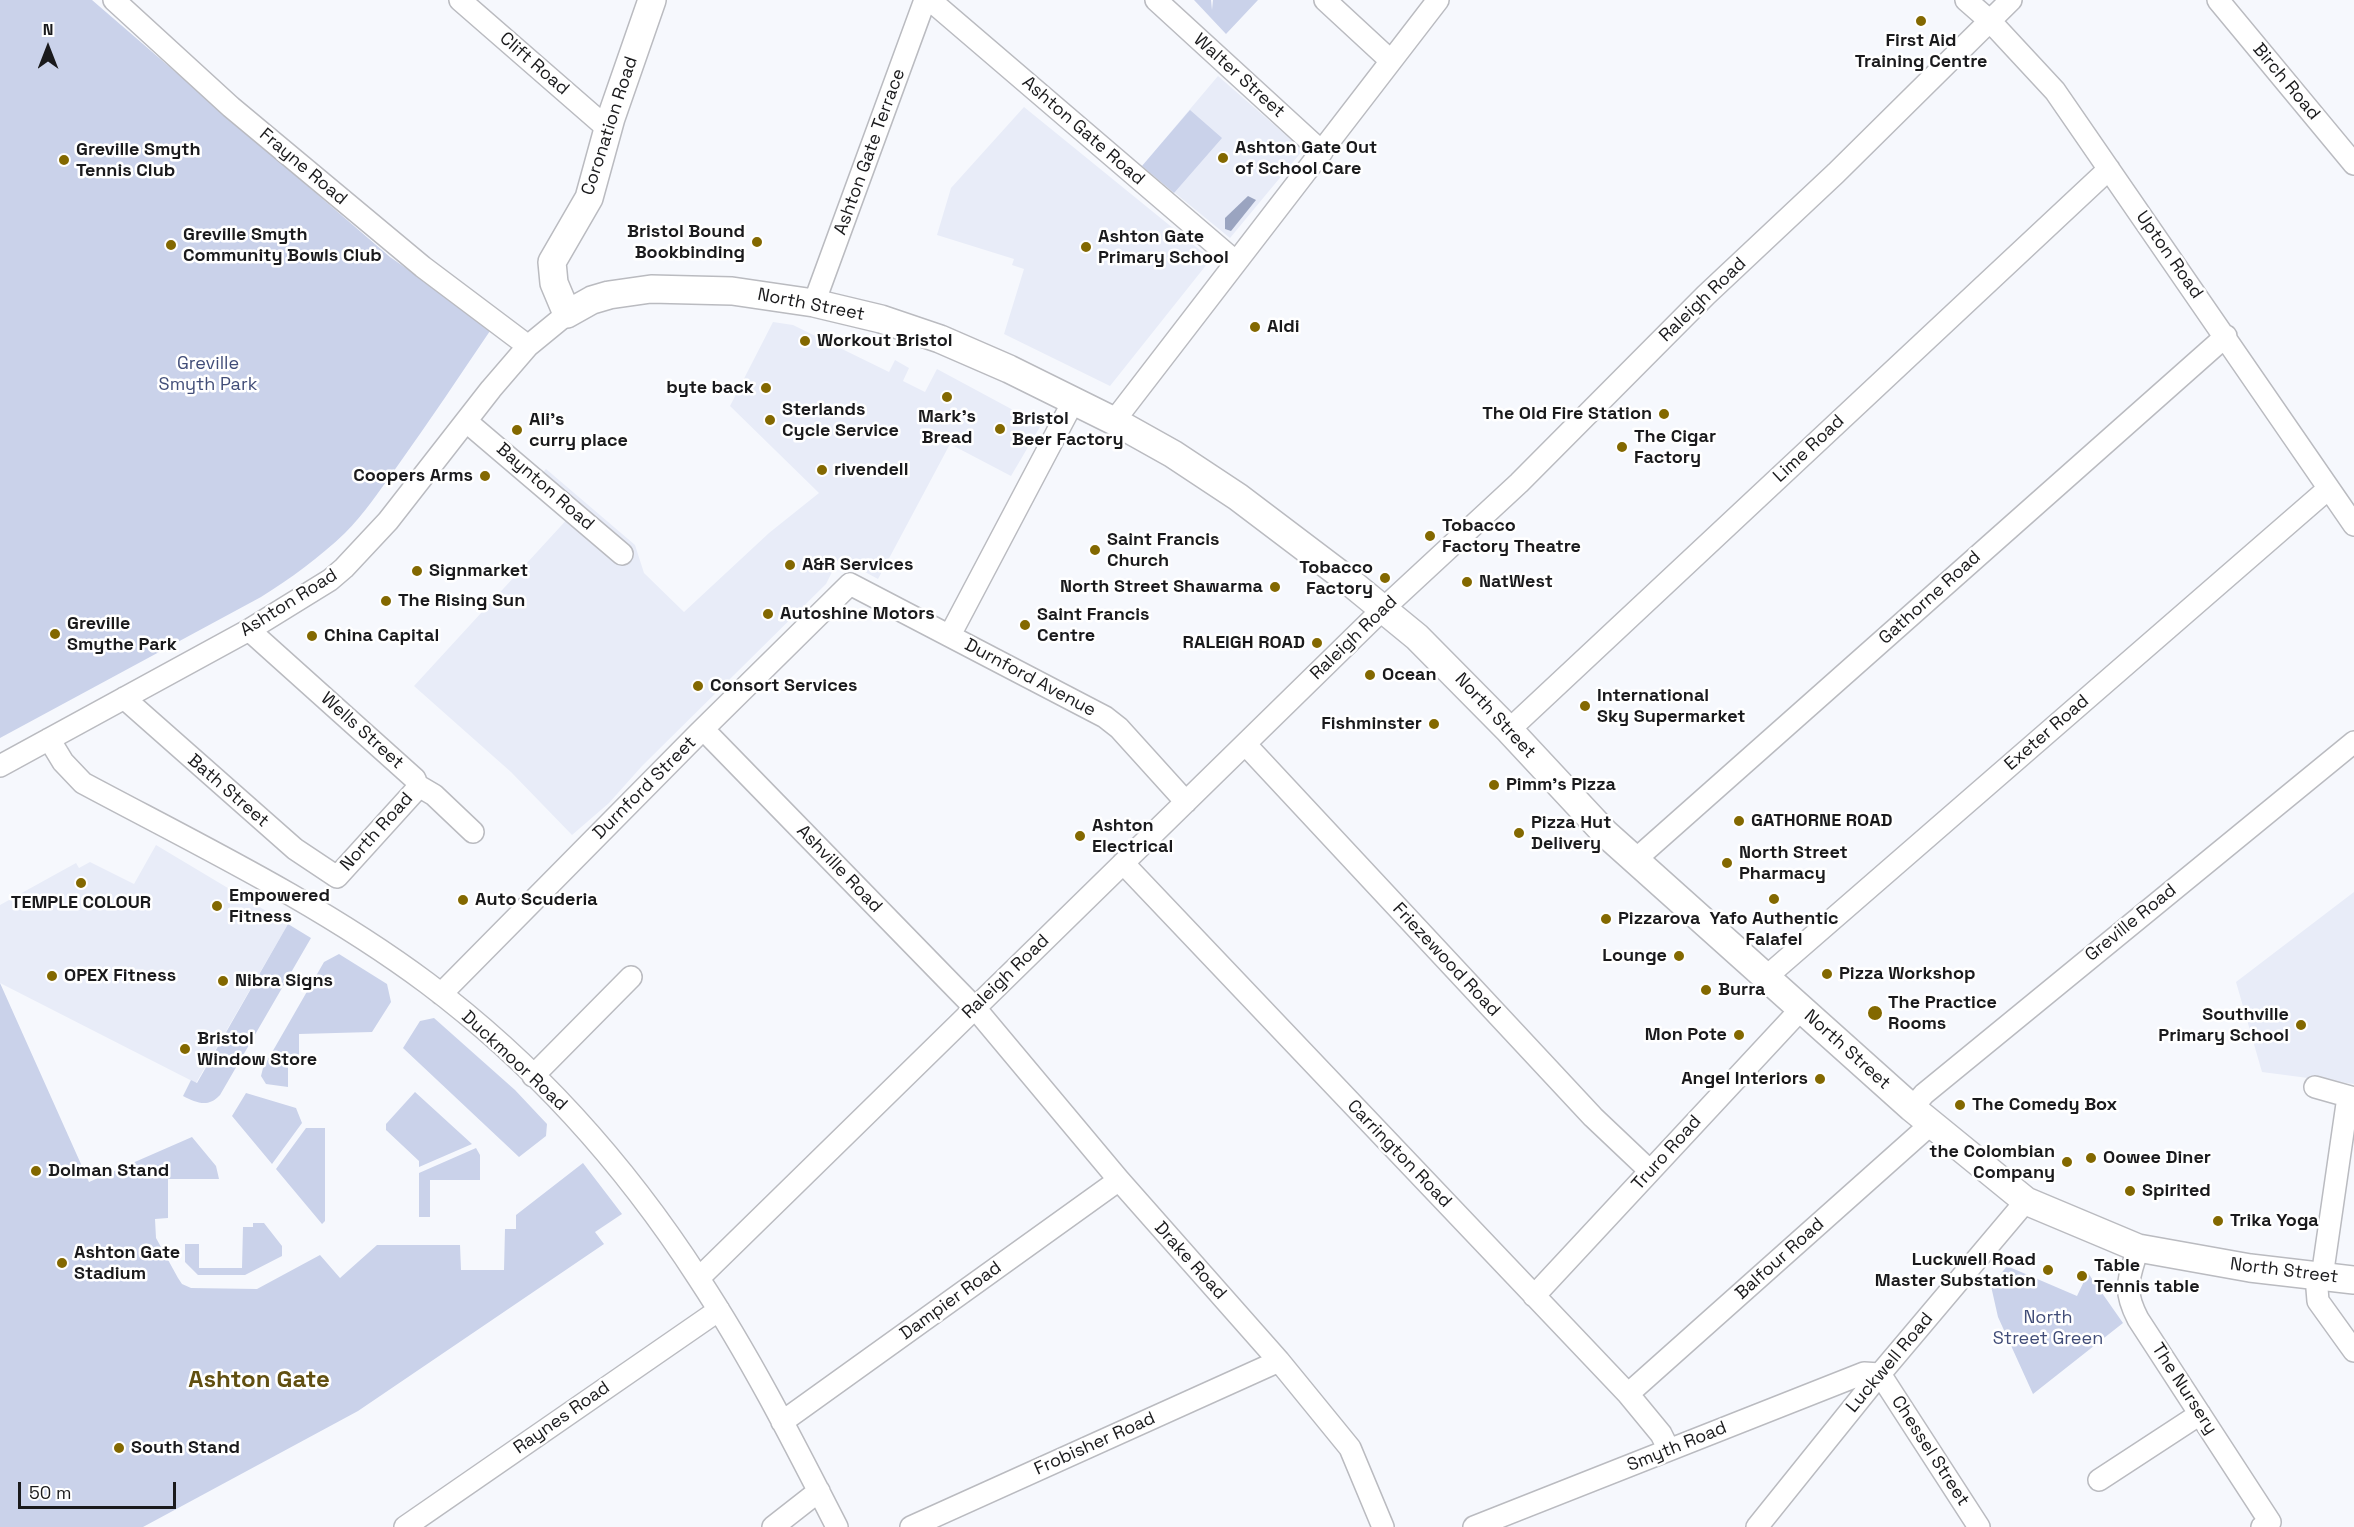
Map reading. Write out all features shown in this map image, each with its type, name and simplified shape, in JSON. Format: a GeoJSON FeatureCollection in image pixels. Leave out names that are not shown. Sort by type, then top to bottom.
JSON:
{"type":"FeatureCollection","features":[{"type":"Feature","properties":{"kind":"main road","name":"Coronation Road"},"geometry":{"type":"LineString","coordinates":[[567,314],[554,283],[552,262],[589,198],[608,128],[652,0]]}},
{"type":"Feature","properties":{"kind":"main road","name":"North Street"},"geometry":{"type":"LineString","coordinates":[[567,314],[592,300],[651,289],[732,291],[814,303],[881,319],[929,335],[1074,400],[1114,421],[1173,454],[1235,496],[1383,609],[1446,664],[1576,804],[1635,860],[1921,1116],[2026,1201],[2138,1248],[2240,1266],[2354,1280]]}},
{"type":"Feature","properties":{"kind":"street","name":"Frayne Road"},"geometry":{"type":"LineString","coordinates":[[114,0],[268,137],[423,267],[528,346]]}},
{"type":"Feature","properties":{"kind":"street","name":"Clift Road"},"geometry":{"type":"LineString","coordinates":[[460,0],[608,128]]}},
{"type":"Feature","properties":{"kind":"street","name":"Ashton Gate Terrace"},"geometry":{"type":"LineString","coordinates":[[814,303],[925,0]]}},
{"type":"Feature","properties":{"kind":"street","name":"Ashton Gate Road"},"geometry":{"type":"LineString","coordinates":[[930,0],[1236,262]]}},
{"type":"Feature","properties":{"kind":"street","name":"Walter Street"},"geometry":{"type":"LineString","coordinates":[[1156,0],[1323,152]]}},
{"type":"Feature","properties":{"kind":"street"},"geometry":{"type":"LineString","coordinates":[[1325,0],[1391,62]]}},
{"type":"Feature","properties":{"kind":"street"},"geometry":{"type":"LineString","coordinates":[[1114,421],[1438,0]]}},
{"type":"Feature","properties":{"kind":"street","name":"Upton Road"},"geometry":{"type":"LineString","coordinates":[[1966,0],[1990,21],[2055,91],[2226,336],[2354,525]]}},
{"type":"Feature","properties":{"kind":"street","name":"Raleigh Road"},"geometry":{"type":"LineString","coordinates":[[699,1278],[1383,609],[1519,483],[1706,295],[1836,173],[2012,0]]}},
{"type":"Feature","properties":{"kind":"street","name":"Birch Road"},"geometry":{"type":"LineString","coordinates":[[2218,0],[2354,164]]}},
{"type":"Feature","properties":{"kind":"street","name":"Lime Road"},"geometry":{"type":"LineString","coordinates":[[1509,730],[2109,170]]}},
{"type":"Feature","properties":{"kind":"street","name":"Ashton Road"},"geometry":{"type":"LineString","coordinates":[[0,766],[249,630],[312,592],[344,568],[388,521],[491,389],[528,346],[567,314]]}},
{"type":"Feature","properties":{"kind":"street","name":"Gathorne Road"},"geometry":{"type":"LineString","coordinates":[[1635,860],[2226,336]]}},
{"type":"Feature","properties":{"kind":"street"},"geometry":{"type":"LineString","coordinates":[[950,635],[1074,400]]}},
{"type":"Feature","properties":{"kind":"street","name":"Baynton Road"},"geometry":{"type":"LineString","coordinates":[[466,422],[622,554]]}},
{"type":"Feature","properties":{"kind":"street","name":"Exeter Road"},"geometry":{"type":"LineString","coordinates":[[1765,978],[2328,489]]}},
{"type":"Feature","properties":{"kind":"street","name":"Durnford Avenue"},"geometry":{"type":"LineString","coordinates":[[850,584],[1112,722],[1186,802]]}},
{"type":"Feature","properties":{"kind":"street","name":"Durnford Street"},"geometry":{"type":"LineString","coordinates":[[441,994],[850,584]]}},
{"type":"Feature","properties":{"kind":"street","name":"Wells Street"},"geometry":{"type":"LineString","coordinates":[[249,630],[415,779],[417,785],[434,795],[473,832]]}},
{"type":"Feature","properties":{"kind":"street","name":"Bath Street"},"geometry":{"type":"LineString","coordinates":[[124,698],[295,849],[337,877]]}},
{"type":"Feature","properties":{"kind":"street","name":"Ashville Road"},"geometry":{"type":"LineString","coordinates":[[703,729],[975,1008]]}},
{"type":"Feature","properties":{"kind":"street","name":"Duckmoor Road"},"geometry":{"type":"LineString","coordinates":[[49,739],[63,762],[83,783],[290,895],[376,948],[441,994],[494,1038],[533,1076],[613,1161],[666,1230],[699,1278],[782,1422],[837,1527]]}},
{"type":"Feature","properties":{"kind":"street","name":"Greville Road"},"geometry":{"type":"LineString","coordinates":[[1921,1116],[1924,1094],[2354,742]]}},
{"type":"Feature","properties":{"kind":"street","name":"Friezewood Road"},"geometry":{"type":"LineString","coordinates":[[1246,745],[1593,1117],[1650,1171]]}},
{"type":"Feature","properties":{"kind":"street","name":"North Road"},"geometry":{"type":"LineString","coordinates":[[337,877],[415,791],[417,785]]}},
{"type":"Feature","properties":{"kind":"street","name":"Carrington Road"},"geometry":{"type":"LineString","coordinates":[[1123,863],[1628,1394],[1661,1434],[1669,1450]]}},
{"type":"Feature","properties":{"kind":"street"},"geometry":{"type":"LineString","coordinates":[[533,1076],[631,977]]}},
{"type":"Feature","properties":{"kind":"street","name":"Drake Road"},"geometry":{"type":"LineString","coordinates":[[975,1008],[1119,1180],[1279,1361],[1350,1448],[1383,1527]]}},
{"type":"Feature","properties":{"kind":"street","name":"Truro Road"},"geometry":{"type":"LineString","coordinates":[[1534,1296],[1801,1010]]}},
{"type":"Feature","properties":{"kind":"street"},"geometry":{"type":"LineString","coordinates":[[2315,1087],[2351,1097],[2319,1277],[2318,1301],[2354,1350]]}},
{"type":"Feature","properties":{"kind":"street","name":"Balfour Road"},"geometry":{"type":"LineString","coordinates":[[1628,1394],[1921,1116]]}},
{"type":"Feature","properties":{"kind":"street","name":"Dampier Road"},"geometry":{"type":"LineString","coordinates":[[782,1422],[1119,1180]]}},
{"type":"Feature","properties":{"kind":"street","name":"Luckwell Road"},"geometry":{"type":"LineString","coordinates":[[1757,1527],[1880,1374],[2026,1201]]}},
{"type":"Feature","properties":{"kind":"street","name":"The Nursery"},"geometry":{"type":"LineString","coordinates":[[2138,1248],[2128,1282],[2127,1292],[2130,1303],[2266,1524]]}},
{"type":"Feature","properties":{"kind":"street","name":"Raynes Road"},"geometry":{"type":"LineString","coordinates":[[405,1527],[719,1310]]}},
{"type":"Feature","properties":{"kind":"street","name":"Frobisher Road"},"geometry":{"type":"LineString","coordinates":[[911,1527],[1279,1361]]}},
{"type":"Feature","properties":{"kind":"street","name":"Smyth Road"},"geometry":{"type":"LineString","coordinates":[[1474,1527],[1864,1373],[1880,1374]]}},
{"type":"Feature","properties":{"kind":"street","name":"Chessel Street"},"geometry":{"type":"LineString","coordinates":[[1880,1374],[1979,1527]]}},
{"type":"Feature","properties":{"kind":"street"},"geometry":{"type":"LineString","coordinates":[[2099,1480],[2200,1414]]}},
{"type":"Feature","properties":{"kind":"street"},"geometry":{"type":"LineString","coordinates":[[773,1527],[819,1491]]}},
{"type":"Feature","properties":{"kind":"shaded area","name":"Ashton Gate Out of School Care"},"geometry":{"type":"Polygon","coordinates":[[[1218,76],[1303,150],[1230,238],[1142,166],[1218,76]]]}},
{"type":"Feature","properties":{"kind":"shaded area","name":"Ashton Gate Primary School"},"geometry":{"type":"Polygon","coordinates":[[[1024,107],[1211,259],[1110,386],[1004,334],[1024,269],[1012,265],[1014,259],[937,235],[951,188],[1024,107]]]}},
{"type":"Feature","properties":{"kind":"shaded area"},"geometry":{"type":"Polygon","coordinates":[[[1248,196],[1256,200],[1231,231],[1225,229],[1225,218],[1248,196]]]}},
{"type":"Feature","properties":{"kind":"shaded area"},"geometry":{"type":"Polygon","coordinates":[[[773,322],[793,325],[889,372],[895,360],[909,368],[903,381],[925,392],[937,369],[1041,425],[1011,476],[950,444],[878,579],[839,558],[826,584],[642,766],[609,803],[572,835],[511,772],[414,686],[571,515],[532,484],[546,469],[635,545],[644,573],[684,612],[769,533],[819,493],[730,406],[773,322]]]}},
{"type":"Feature","properties":{"kind":"shaded area"},"geometry":{"type":"Polygon","coordinates":[[[156,845],[288,924],[196,1083],[0,983],[0,905],[76,863],[79,868],[90,862],[134,884],[156,845]]]}},
{"type":"Feature","properties":{"kind":"shaded area","name":"Southville Primary School"},"geometry":{"type":"Polygon","coordinates":[[[2354,892],[2354,1084],[2262,1072],[2236,982],[2354,892]]]}},
{"type":"Feature","properties":{"kind":"green space","name":"Greville Smyth Park"},"geometry":{"type":"Polygon","coordinates":[[[0,0],[92,0],[390,257],[492,328],[372,502],[352,526],[325,551],[261,597],[0,738],[0,0]]]}},
{"type":"Feature","properties":{"kind":"green space"},"geometry":{"type":"Polygon","coordinates":[[[1194,0],[1211,0],[1212,10],[1213,0],[1258,0],[1226,34],[1194,0]]]}},
{"type":"Feature","properties":{"kind":"green space"},"geometry":{"type":"Polygon","coordinates":[[[1190,110],[1222,138],[1174,193],[1142,166],[1190,110]]]}},
{"type":"Feature","properties":{"kind":"green space"},"geometry":{"type":"Polygon","coordinates":[[[288,924],[311,938],[220,1095],[207,1103],[193,1101],[183,1096],[191,1080],[197,1083],[288,924]]]}},
{"type":"Feature","properties":{"kind":"green space"},"geometry":{"type":"Polygon","coordinates":[[[339,954],[387,984],[391,1002],[372,1032],[299,1034],[299,1066],[288,1066],[288,1087],[266,1084],[261,1076],[263,1068],[324,962],[339,954]]]}},
{"type":"Feature","properties":{"kind":"green space"},"geometry":{"type":"Polygon","coordinates":[[[0,983],[89,1182],[192,1137],[216,1166],[219,1179],[168,1179],[168,1218],[155,1219],[156,1238],[182,1284],[191,1288],[257,1289],[320,1255],[340,1278],[377,1245],[460,1245],[461,1270],[504,1270],[505,1229],[516,1229],[516,1215],[583,1163],[622,1214],[595,1232],[604,1244],[358,1411],[143,1527],[0,1527],[0,983]]]}},
{"type":"Feature","properties":{"kind":"green space"},"geometry":{"type":"Polygon","coordinates":[[[434,1018],[515,1090],[547,1124],[546,1136],[519,1157],[403,1048],[420,1021],[434,1018]]]}},
{"type":"Feature","properties":{"kind":"green space"},"geometry":{"type":"Polygon","coordinates":[[[415,1092],[472,1144],[419,1167],[419,1161],[386,1130],[386,1124],[415,1092]]]}},
{"type":"Feature","properties":{"kind":"green space"},"geometry":{"type":"Polygon","coordinates":[[[246,1093],[296,1108],[302,1123],[272,1164],[232,1116],[246,1093]]]}},
{"type":"Feature","properties":{"kind":"green space"},"geometry":{"type":"Polygon","coordinates":[[[306,1128],[325,1128],[325,1221],[322,1224],[276,1169],[306,1128]]]}},
{"type":"Feature","properties":{"kind":"green space"},"geometry":{"type":"Polygon","coordinates":[[[476,1148],[480,1155],[480,1180],[430,1180],[430,1217],[419,1217],[419,1173],[476,1148]]]}},
{"type":"Feature","properties":{"kind":"green space"},"geometry":{"type":"Polygon","coordinates":[[[253,1223],[264,1223],[282,1246],[282,1256],[245,1275],[198,1275],[185,1262],[185,1244],[199,1244],[199,1268],[242,1268],[243,1227],[253,1227],[253,1223]]]}},
{"type":"Feature","properties":{"kind":"green space","name":"North Street Green"},"geometry":{"type":"Polygon","coordinates":[[[2007,1266],[2077,1296],[2088,1273],[2123,1323],[2033,1394],[1998,1317],[1991,1286],[2007,1266]]]}},
{"type":"Feature","properties":{"kind":"place","name":"First Aid Training Centre"},"geometry":{"type":"Point","coordinates":[1921,21]}},
{"type":"Feature","properties":{"kind":"place","name":"Ashton Gate Out of School Care"},"geometry":{"type":"Point","coordinates":[1223,158]}},
{"type":"Feature","properties":{"kind":"place","name":"Greville Smyth Tennis Club"},"geometry":{"type":"Point","coordinates":[64,160]}},
{"type":"Feature","properties":{"kind":"place","name":"Bristol Bound Bookbinding"},"geometry":{"type":"Point","coordinates":[757,242]}},
{"type":"Feature","properties":{"kind":"place","name":"Greville Smyth Community Bowls Club"},"geometry":{"type":"Point","coordinates":[171,245]}},
{"type":"Feature","properties":{"kind":"place","name":"Ashton Gate Primary School"},"geometry":{"type":"Point","coordinates":[1086,247]}},
{"type":"Feature","properties":{"kind":"place","name":"Aldi"},"geometry":{"type":"Point","coordinates":[1255,327]}},
{"type":"Feature","properties":{"kind":"place","name":"Workout Bristol"},"geometry":{"type":"Point","coordinates":[805,341]}},
{"type":"Feature","properties":{"kind":"place","name":"byte back"},"geometry":{"type":"Point","coordinates":[766,388]}},
{"type":"Feature","properties":{"kind":"place","name":"Mark's Bread"},"geometry":{"type":"Point","coordinates":[947,397]}},
{"type":"Feature","properties":{"kind":"place","name":"The Old Fire Station"},"geometry":{"type":"Point","coordinates":[1664,414]}},
{"type":"Feature","properties":{"kind":"place","name":"Sterlands Cycle Service"},"geometry":{"type":"Point","coordinates":[770,420]}},
{"type":"Feature","properties":{"kind":"place","name":"Bristol Beer Factory"},"geometry":{"type":"Point","coordinates":[1000,429]}},
{"type":"Feature","properties":{"kind":"place","name":"Ali's curry place"},"geometry":{"type":"Point","coordinates":[517,430]}},
{"type":"Feature","properties":{"kind":"place","name":"The Cigar Factory"},"geometry":{"type":"Point","coordinates":[1622,447]}},
{"type":"Feature","properties":{"kind":"place","name":"rivendell"},"geometry":{"type":"Point","coordinates":[822,470]}},
{"type":"Feature","properties":{"kind":"place","name":"Coopers Arms"},"geometry":{"type":"Point","coordinates":[485,476]}},
{"type":"Feature","properties":{"kind":"place","name":"Tobacco Factory Theatre"},"geometry":{"type":"Point","coordinates":[1430,536]}},
{"type":"Feature","properties":{"kind":"place","name":"Saint Francis Church"},"geometry":{"type":"Point","coordinates":[1095,550]}},
{"type":"Feature","properties":{"kind":"place","name":"A&R Services"},"geometry":{"type":"Point","coordinates":[790,565]}},
{"type":"Feature","properties":{"kind":"place","name":"Signmarket"},"geometry":{"type":"Point","coordinates":[417,571]}},
{"type":"Feature","properties":{"kind":"place","name":"Tobacco Factory"},"geometry":{"type":"Point","coordinates":[1385,578]}},
{"type":"Feature","properties":{"kind":"place","name":"NatWest"},"geometry":{"type":"Point","coordinates":[1467,582]}},
{"type":"Feature","properties":{"kind":"place","name":"North Street Shawarma"},"geometry":{"type":"Point","coordinates":[1275,587]}},
{"type":"Feature","properties":{"kind":"place","name":"The Rising Sun"},"geometry":{"type":"Point","coordinates":[386,601]}},
{"type":"Feature","properties":{"kind":"place","name":"Autoshine Motors"},"geometry":{"type":"Point","coordinates":[768,614]}},
{"type":"Feature","properties":{"kind":"place","name":"Saint Francis Centre"},"geometry":{"type":"Point","coordinates":[1025,625]}},
{"type":"Feature","properties":{"kind":"place","name":"Greville Smythe Park"},"geometry":{"type":"Point","coordinates":[55,634]}},
{"type":"Feature","properties":{"kind":"place","name":"China Capital"},"geometry":{"type":"Point","coordinates":[312,636]}},
{"type":"Feature","properties":{"kind":"place","name":"RALEIGH ROAD"},"geometry":{"type":"Point","coordinates":[1317,643]}},
{"type":"Feature","properties":{"kind":"place","name":"Ocean"},"geometry":{"type":"Point","coordinates":[1370,675]}},
{"type":"Feature","properties":{"kind":"place","name":"Consort Services"},"geometry":{"type":"Point","coordinates":[698,686]}},
{"type":"Feature","properties":{"kind":"place","name":"International Sky Supermarket"},"geometry":{"type":"Point","coordinates":[1585,706]}},
{"type":"Feature","properties":{"kind":"place","name":"Fishminster"},"geometry":{"type":"Point","coordinates":[1434,724]}},
{"type":"Feature","properties":{"kind":"place","name":"Pimm's Pizza"},"geometry":{"type":"Point","coordinates":[1494,785]}},
{"type":"Feature","properties":{"kind":"place","name":"GATHORNE ROAD"},"geometry":{"type":"Point","coordinates":[1739,821]}},
{"type":"Feature","properties":{"kind":"place","name":"Pizza Hut Delivery"},"geometry":{"type":"Point","coordinates":[1519,833]}},
{"type":"Feature","properties":{"kind":"place","name":"Ashton Electrical"},"geometry":{"type":"Point","coordinates":[1080,836]}},
{"type":"Feature","properties":{"kind":"place","name":"North Street Pharmacy"},"geometry":{"type":"Point","coordinates":[1727,863]}},
{"type":"Feature","properties":{"kind":"place","name":"TEMPLE COLOUR"},"geometry":{"type":"Point","coordinates":[81,883]}},
{"type":"Feature","properties":{"kind":"place","name":"Yafo Authentic Falafel"},"geometry":{"type":"Point","coordinates":[1774,899]}},
{"type":"Feature","properties":{"kind":"place","name":"Auto Scuderia"},"geometry":{"type":"Point","coordinates":[463,900]}},
{"type":"Feature","properties":{"kind":"place","name":"Empowered Fitness"},"geometry":{"type":"Point","coordinates":[217,906]}},
{"type":"Feature","properties":{"kind":"place","name":"Pizzarova"},"geometry":{"type":"Point","coordinates":[1606,919]}},
{"type":"Feature","properties":{"kind":"place","name":"Lounge"},"geometry":{"type":"Point","coordinates":[1679,956]}},
{"type":"Feature","properties":{"kind":"place","name":"Pizza Workshop"},"geometry":{"type":"Point","coordinates":[1827,974]}},
{"type":"Feature","properties":{"kind":"place","name":"OPEX Fitness"},"geometry":{"type":"Point","coordinates":[52,976]}},
{"type":"Feature","properties":{"kind":"place","name":"Nibra Signs"},"geometry":{"type":"Point","coordinates":[223,981]}},
{"type":"Feature","properties":{"kind":"place","name":"Burra"},"geometry":{"type":"Point","coordinates":[1706,990]}},
{"type":"Feature","properties":{"kind":"place","name":"The Practice Rooms"},"geometry":{"type":"Point","coordinates":[1875,1013]}},
{"type":"Feature","properties":{"kind":"place","name":"Southville Primary School"},"geometry":{"type":"Point","coordinates":[2301,1025]}},
{"type":"Feature","properties":{"kind":"place","name":"Mon Pote"},"geometry":{"type":"Point","coordinates":[1739,1035]}},
{"type":"Feature","properties":{"kind":"place","name":"Bristol Window Store"},"geometry":{"type":"Point","coordinates":[185,1049]}},
{"type":"Feature","properties":{"kind":"place","name":"Angel Interiors"},"geometry":{"type":"Point","coordinates":[1820,1079]}},
{"type":"Feature","properties":{"kind":"place","name":"The Comedy Box"},"geometry":{"type":"Point","coordinates":[1960,1105]}},
{"type":"Feature","properties":{"kind":"place","name":"Oowee Diner"},"geometry":{"type":"Point","coordinates":[2091,1158]}},
{"type":"Feature","properties":{"kind":"place","name":"the Colombian Company"},"geometry":{"type":"Point","coordinates":[2067,1162]}},
{"type":"Feature","properties":{"kind":"place","name":"Dolman Stand"},"geometry":{"type":"Point","coordinates":[36,1171]}},
{"type":"Feature","properties":{"kind":"place","name":"Spirited"},"geometry":{"type":"Point","coordinates":[2130,1191]}},
{"type":"Feature","properties":{"kind":"place","name":"Trika Yoga"},"geometry":{"type":"Point","coordinates":[2218,1221]}},
{"type":"Feature","properties":{"kind":"place","name":"Ashton Gate Stadium"},"geometry":{"type":"Point","coordinates":[62,1263]}},
{"type":"Feature","properties":{"kind":"place","name":"Luckwell Road Master Substation"},"geometry":{"type":"Point","coordinates":[2048,1270]}},
{"type":"Feature","properties":{"kind":"place","name":"Table Tennis table"},"geometry":{"type":"Point","coordinates":[2082,1276]}},
{"type":"Feature","properties":{"kind":"place","name":"South Stand"},"geometry":{"type":"Point","coordinates":[119,1448]}},
{"type":"Feature","properties":{"kind":"district","name":"Ashton Gate"},"geometry":{"type":"Point","coordinates":[259,1380]}}]}
